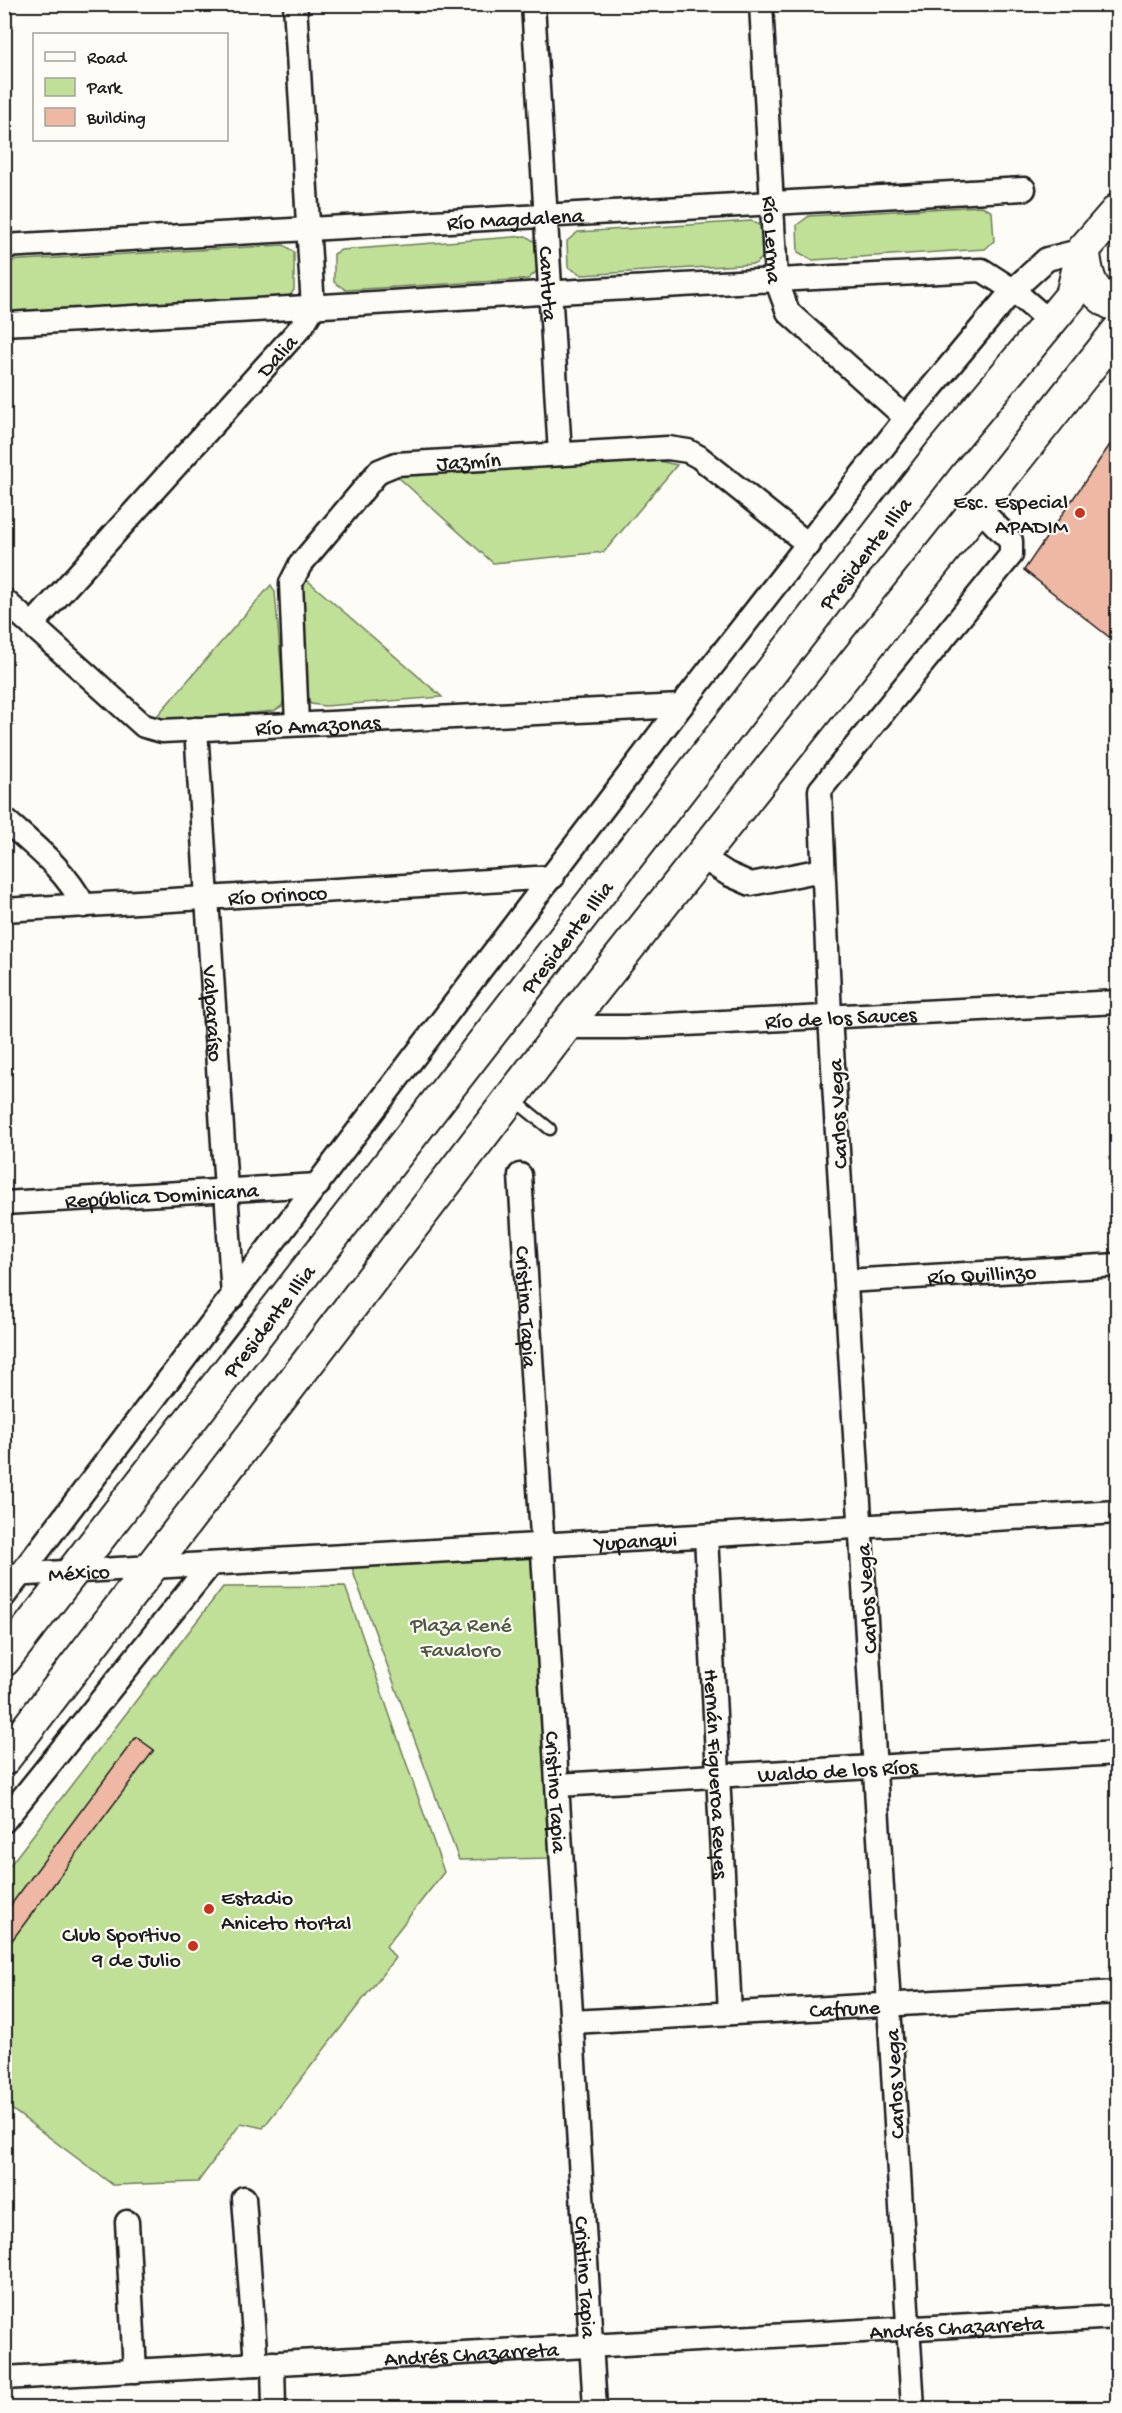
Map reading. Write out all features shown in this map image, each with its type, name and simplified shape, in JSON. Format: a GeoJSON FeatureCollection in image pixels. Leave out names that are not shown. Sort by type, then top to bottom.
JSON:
{"type":"FeatureCollection","features":[{"type":"Feature","properties":{"kind":"main road","name":"Presidente Illia"},"geometry":{"type":"LineString","coordinates":[[4,1659],[941,453],[1051,323],[1072,295],[1083,250],[1114,216]]}},
{"type":"Feature","properties":{"kind":"main road"},"geometry":{"type":"LineString","coordinates":[[1083,250],[1092,290],[1106,301],[1118,306]]}},
{"type":"Feature","properties":{"kind":"main road"},"geometry":{"type":"LineString","coordinates":[[4,1759],[565,1026],[1118,330]]}},
{"type":"Feature","properties":{"kind":"street"},"geometry":{"type":"LineString","coordinates":[[295,4],[313,308]]}},
{"type":"Feature","properties":{"kind":"street","name":"Cantuta"},"geometry":{"type":"LineString","coordinates":[[533,4],[560,454]]}},
{"type":"Feature","properties":{"kind":"street","name":"Río Lerma"},"geometry":{"type":"LineString","coordinates":[[761,4],[776,279],[788,312],[906,418]]}},
{"type":"Feature","properties":{"kind":"street","name":"Río Magdalena"},"geometry":{"type":"LineString","coordinates":[[4,246],[1024,189]]}},
{"type":"Feature","properties":{"kind":"street"},"geometry":{"type":"LineString","coordinates":[[4,1596],[13,1575],[233,1297],[681,706],[906,418],[1013,290],[1047,259],[1083,250]]}},
{"type":"Feature","properties":{"kind":"street"},"geometry":{"type":"LineString","coordinates":[[4,324],[313,308],[552,291],[982,270],[1013,290],[1051,323]]}},
{"type":"Feature","properties":{"kind":"street","name":"Dalia"},"geometry":{"type":"LineString","coordinates":[[32,625],[302,326],[313,308]]}},
{"type":"Feature","properties":{"kind":"street","name":"Jazmín"},"geometry":{"type":"LineString","coordinates":[[297,724],[291,583],[300,565],[379,471],[396,464],[668,448],[688,451],[699,457],[809,545]]}},
{"type":"Feature","properties":{"kind":"street","name":"Carlos Vega"},"geometry":{"type":"LineString","coordinates":[[913,2409],[830,1016],[820,790],[1011,555],[1011,541],[978,507]]}},
{"type":"Feature","properties":{"kind":"street","name":"Río Amazonas"},"geometry":{"type":"LineString","coordinates":[[4,600],[144,726],[162,731],[681,706]]}},
{"type":"Feature","properties":{"kind":"street","name":"Valparaíso"},"geometry":{"type":"LineString","coordinates":[[196,729],[233,1297]]}},
{"type":"Feature","properties":{"kind":"street"},"geometry":{"type":"LineString","coordinates":[[4,819],[61,870],[84,906]]}},
{"type":"Feature","properties":{"kind":"street"},"geometry":{"type":"LineString","coordinates":[[700,856],[728,874],[751,884],[822,870]]}},
{"type":"Feature","properties":{"kind":"street","name":"Río Orinoco"},"geometry":{"type":"LineString","coordinates":[[4,910],[553,877]]}},
{"type":"Feature","properties":{"kind":"street","name":"Río de los Sauces"},"geometry":{"type":"LineString","coordinates":[[565,1026],[626,1027],[1118,1002]]}},
{"type":"Feature","properties":{"kind":"street","name":"Cristino Tapia"},"geometry":{"type":"LineString","coordinates":[[520,1175],[595,2409]]}},
{"type":"Feature","properties":{"kind":"street","name":"República Dominicana"},"geometry":{"type":"LineString","coordinates":[[4,1203],[318,1185]]}},
{"type":"Feature","properties":{"kind":"street","name":"Río Quillinzo"},"geometry":{"type":"LineString","coordinates":[[846,1281],[1118,1265]]}},
{"type":"Feature","properties":{"kind":"street","name":"Yupanqui"},"geometry":{"type":"LineString","coordinates":[[153,1567],[208,1566],[1118,1512]]}},
{"type":"Feature","properties":{"kind":"street","name":"Hernán Figueroa Reyes"},"geometry":{"type":"LineString","coordinates":[[706,1536],[730,2013]]}},
{"type":"Feature","properties":{"kind":"street"},"geometry":{"type":"LineString","coordinates":[[4,1821],[208,1566]]}},
{"type":"Feature","properties":{"kind":"street","name":"México"},"geometry":{"type":"LineString","coordinates":[[13,1575],[153,1567]]}},
{"type":"Feature","properties":{"kind":"street","name":"Waldo de los Ríos"},"geometry":{"type":"LineString","coordinates":[[558,1785],[1118,1753]]}},
{"type":"Feature","properties":{"kind":"street","name":"Cafrune"},"geometry":{"type":"LineString","coordinates":[[572,2022],[1118,1992]]}},
{"type":"Feature","properties":{"kind":"street"},"geometry":{"type":"LineString","coordinates":[[244,2198],[264,2364],[274,2409]]}},
{"type":"Feature","properties":{"kind":"street"},"geometry":{"type":"LineString","coordinates":[[127,2222],[135,2371]]}},
{"type":"Feature","properties":{"kind":"street","name":"Andrés Chazarreta"},"geometry":{"type":"LineString","coordinates":[[4,2378],[1118,2317]]}},
{"type":"Feature","properties":{"kind":"lane"},"geometry":{"type":"LineString","coordinates":[[511,1097],[550,1129]]}},
{"type":"Feature","properties":{"kind":"green space"},"geometry":{"type":"Polygon","coordinates":[[[982,206],[992,212],[994,241],[985,249],[812,260],[798,252],[797,225],[809,216],[982,206]]]}},
{"type":"Feature","properties":{"kind":"green space"},"geometry":{"type":"Polygon","coordinates":[[[752,221],[762,227],[763,257],[755,264],[582,275],[568,267],[567,241],[578,232],[752,221]]]}},
{"type":"Feature","properties":{"kind":"green space"},"geometry":{"type":"Polygon","coordinates":[[[526,236],[535,242],[537,271],[528,279],[346,290],[334,282],[334,254],[341,250],[526,236]]]}},
{"type":"Feature","properties":{"kind":"green space"},"geometry":{"type":"Polygon","coordinates":[[[284,245],[294,252],[294,290],[289,297],[5,312],[5,261],[284,245]]]}},
{"type":"Feature","properties":{"kind":"green space"},"geometry":{"type":"Polygon","coordinates":[[[659,461],[677,465],[604,552],[493,563],[398,477],[421,473],[659,461]]]}},
{"type":"Feature","properties":{"kind":"green space"},"geometry":{"type":"Polygon","coordinates":[[[307,580],[442,697],[325,706],[311,704],[306,696],[297,594],[307,580]]]}},
{"type":"Feature","properties":{"kind":"green space"},"geometry":{"type":"Polygon","coordinates":[[[271,585],[275,592],[284,699],[282,706],[274,711],[172,720],[156,717],[271,585]]]}},
{"type":"Feature","properties":{"kind":"green space","name":"Plaza René Favaloro"},"geometry":{"type":"Polygon","coordinates":[[[537,1552],[553,1858],[459,1860],[353,1572],[352,1561],[537,1552]]]}},
{"type":"Feature","properties":{"kind":"green space","name":"Estadio Aniceto Hortal"},"geometry":{"type":"Polygon","coordinates":[[[345,1586],[444,1872],[386,1946],[395,1958],[263,2128],[241,2123],[198,2182],[113,2185],[5,2104],[4,1873],[223,1587],[345,1586]]]}},
{"type":"Feature","properties":{"kind":"building","name":"Esc. Especial APADIM"},"geometry":{"type":"Polygon","coordinates":[[[1118,433],[1118,644],[1024,570],[1118,433]]]}},
{"type":"Feature","properties":{"kind":"building"},"geometry":{"type":"Polygon","coordinates":[[[136,1737],[154,1750],[4,1951],[4,1914],[136,1737]]]}},
{"type":"Feature","properties":{"kind":"place","name":"Esc. Especial APADIM"},"geometry":{"type":"Point","coordinates":[1080,513]}},
{"type":"Feature","properties":{"kind":"place","name":"Estadio Aniceto Hortal"},"geometry":{"type":"Point","coordinates":[209,1909]}},
{"type":"Feature","properties":{"kind":"place","name":"Club Sportivo 9 de Julio"},"geometry":{"type":"Point","coordinates":[193,1946]}}]}
